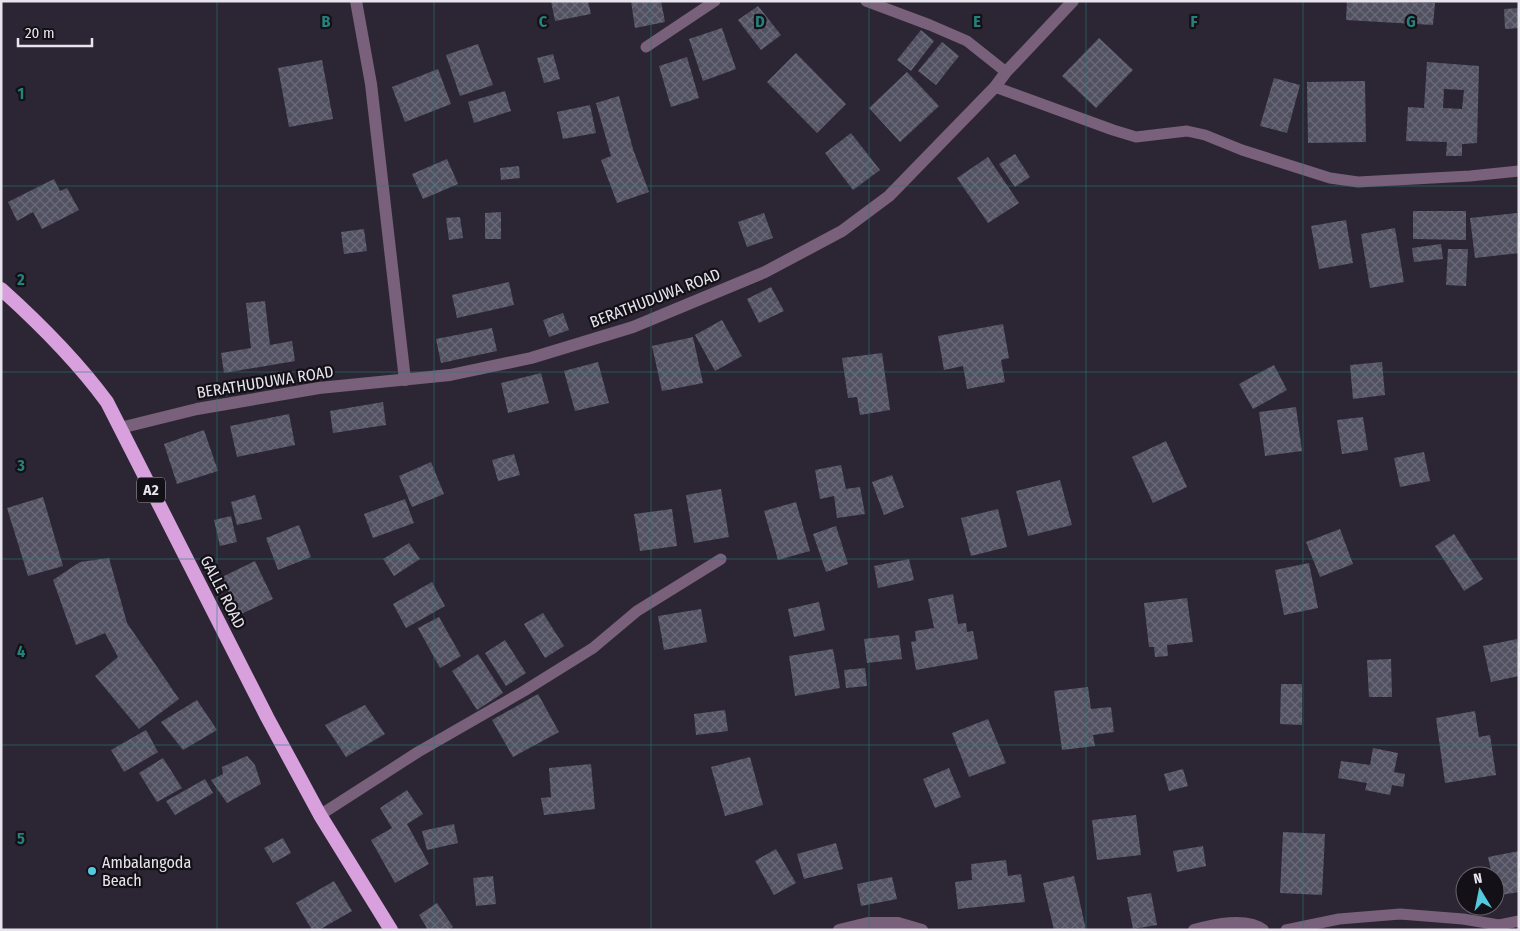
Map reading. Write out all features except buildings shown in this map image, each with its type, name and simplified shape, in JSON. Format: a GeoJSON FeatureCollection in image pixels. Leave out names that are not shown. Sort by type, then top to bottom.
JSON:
{"type":"FeatureCollection","features":[{"type":"Feature","properties":{"kind":"highway","name":"GALLE ROAD"},"geometry":{"type":"LineString","coordinates":[[1,289],[59,345],[89,378],[107,402],[267,717],[320,815],[391,930]]}},
{"type":"Feature","properties":{"kind":"street"},"geometry":{"type":"LineString","coordinates":[[356,1],[371,84],[405,380]]}},
{"type":"Feature","properties":{"kind":"street","name":"BERATHUDUWA ROAD"},"geometry":{"type":"LineString","coordinates":[[120,428],[197,409],[319,388],[450,375],[540,356],[634,327],[765,272],[842,231],[889,196],[995,87],[1006,72],[1073,1]]}},
{"type":"Feature","properties":{"kind":"street"},"geometry":{"type":"LineString","coordinates":[[839,930],[868,923],[898,923],[922,930]]}},
{"type":"Feature","properties":{"kind":"street"},"geometry":{"type":"LineString","coordinates":[[1194,930],[1233,923],[1257,926],[1263,930]]}},
{"type":"Feature","properties":{"kind":"lane"},"geometry":{"type":"LineString","coordinates":[[646,47],[715,1]]}},
{"type":"Feature","properties":{"kind":"lane"},"geometry":{"type":"LineString","coordinates":[[866,1],[967,41],[1006,72]]}},
{"type":"Feature","properties":{"kind":"lane"},"geometry":{"type":"LineString","coordinates":[[995,87],[1136,137],[1187,131],[1330,178],[1358,182],[1470,176],[1519,171]]}},
{"type":"Feature","properties":{"kind":"lane"},"geometry":{"type":"LineString","coordinates":[[320,815],[418,752],[524,691],[593,648],[637,611],[721,559]]}},
{"type":"Feature","properties":{"kind":"lane"},"geometry":{"type":"LineString","coordinates":[[1286,930],[1339,919],[1400,914],[1463,919],[1499,925],[1519,921]]}},
{"type":"Feature","properties":{"kind":"place","name":"Ambalangoda Beach"},"geometry":{"type":"Point","coordinates":[92,871]}}]}
